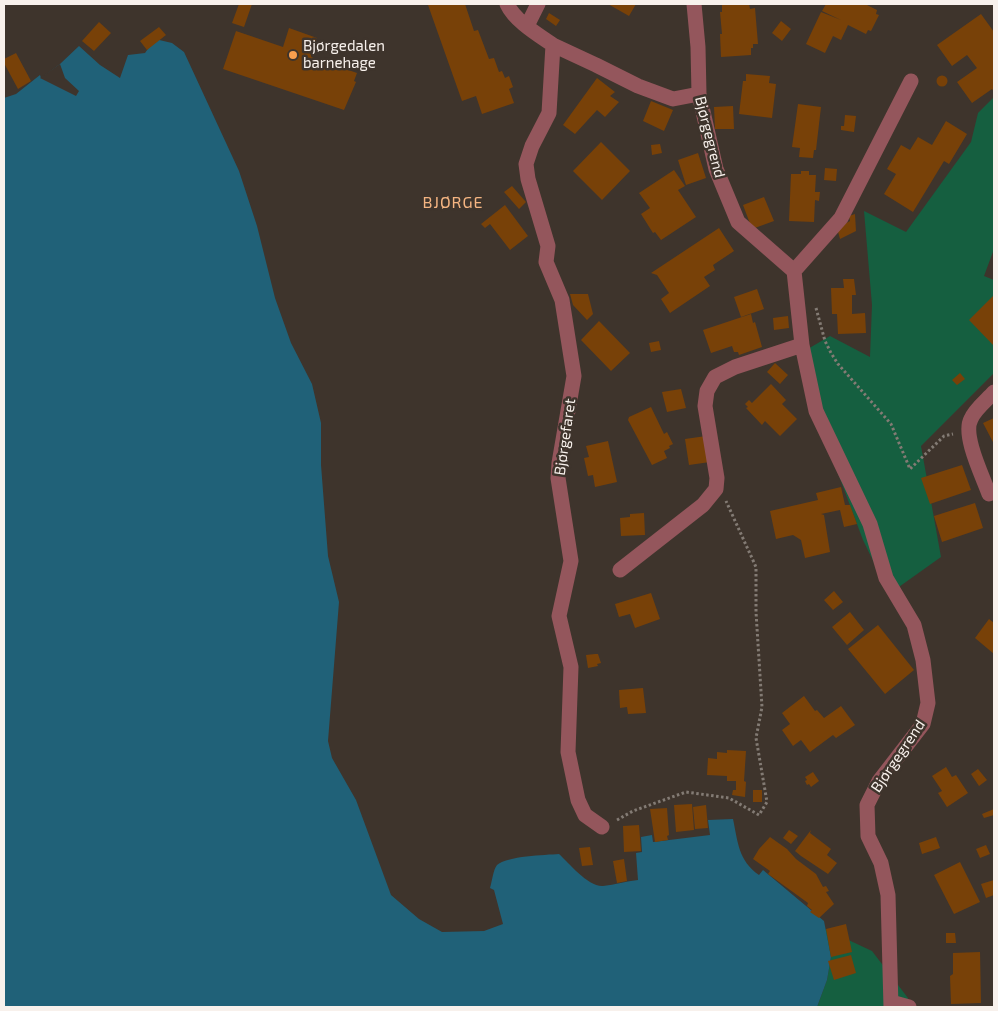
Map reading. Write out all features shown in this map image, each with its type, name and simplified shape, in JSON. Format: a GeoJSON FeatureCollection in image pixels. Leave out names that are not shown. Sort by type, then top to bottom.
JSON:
{"type":"FeatureCollection","features":[{"type":"Feature","properties":{"kind":"street"},"geometry":{"type":"LineString","coordinates":[[507,4],[527,26],[552,45],[638,86],[673,99],[699,94]]}},
{"type":"Feature","properties":{"kind":"street"},"geometry":{"type":"LineString","coordinates":[[527,26],[538,4]]}},
{"type":"Feature","properties":{"kind":"street","name":"Bjørgegrend"},"geometry":{"type":"LineString","coordinates":[[694,4],[698,47],[699,94],[716,169],[738,222],[794,271],[802,345],[816,411],[870,524],[886,578],[914,625],[923,660],[928,703],[923,724],[879,781],[867,805],[868,836],[881,863],[888,895],[891,1005]]}},
{"type":"Feature","properties":{"kind":"street","name":"Bjørgefaret"},"geometry":{"type":"LineString","coordinates":[[552,45],[549,113],[532,146],[526,164],[528,179],[548,246],[546,262],[562,300],[574,376],[558,478],[571,561],[559,616],[571,667],[568,752],[578,800],[585,815],[602,827]]}},
{"type":"Feature","properties":{"kind":"street"},"geometry":{"type":"LineString","coordinates":[[794,271],[841,218],[912,82]]}},
{"type":"Feature","properties":{"kind":"street"},"geometry":{"type":"LineString","coordinates":[[620,570],[703,505],[716,489],[717,478],[705,406],[707,390],[715,377],[735,367],[802,345]]}},
{"type":"Feature","properties":{"kind":"street"},"geometry":{"type":"LineString","coordinates":[[988,494],[970,442],[968,429],[970,418],[994,392]]}},
{"type":"Feature","properties":{"kind":"street"},"geometry":{"type":"LineString","coordinates":[[891,1005],[909,1007]]}},
{"type":"Feature","properties":{"kind":"path"},"geometry":{"type":"LineString","coordinates":[[815,305],[825,341],[831,353],[838,364],[891,424],[910,469],[944,436],[968,429]]}},
{"type":"Feature","properties":{"kind":"path"},"geometry":{"type":"LineString","coordinates":[[602,827],[634,811],[686,792],[729,798],[759,815],[767,802],[756,738],[762,707],[756,612],[756,567],[726,501],[716,489]]}},
{"type":"Feature","properties":{"kind":"green space"},"geometry":{"type":"Polygon","coordinates":[[[994,97],[994,249],[984,276],[994,280],[994,373],[921,446],[941,557],[889,594],[863,540],[836,468],[806,350],[830,336],[870,357],[872,305],[864,211],[906,232],[971,142],[978,113],[994,97]]]}},
{"type":"Feature","properties":{"kind":"green space"},"geometry":{"type":"Polygon","coordinates":[[[825,929],[872,951],[908,998],[908,1007],[817,1007],[827,980],[831,957],[825,929]]]}},
{"type":"Feature","properties":{"kind":"water"},"geometry":{"type":"Polygon","coordinates":[[[155,39],[172,43],[184,52],[239,171],[257,226],[275,298],[291,343],[312,384],[321,423],[321,465],[328,556],[339,602],[328,741],[332,758],[356,800],[391,895],[419,919],[442,932],[484,931],[503,924],[494,890],[490,888],[496,867],[502,862],[526,856],[559,854],[585,879],[597,885],[603,886],[638,880],[636,853],[642,852],[641,837],[652,835],[653,842],[710,835],[708,820],[733,819],[740,850],[752,869],[759,875],[763,870],[824,921],[831,957],[827,980],[817,1007],[4,1007],[4,98],[16,94],[40,75],[41,78],[60,64],[79,46],[100,65],[120,78],[128,55],[145,53],[155,39]]]}},
{"type":"Feature","properties":{"kind":"pier"},"geometry":{"type":"Polygon","coordinates":[[[60,64],[65,78],[79,91],[76,96],[40,78],[60,64]]]}},
{"type":"Feature","properties":{"kind":"building"},"geometry":{"type":"Polygon","coordinates":[[[239,4],[252,4],[244,27],[232,23],[239,4]]]}},
{"type":"Feature","properties":{"kind":"building"},"geometry":{"type":"Polygon","coordinates":[[[465,4],[474,31],[478,30],[489,59],[494,58],[499,72],[502,71],[505,78],[509,76],[513,87],[509,89],[514,103],[482,114],[476,96],[462,101],[428,5],[465,4]]]}},
{"type":"Feature","properties":{"kind":"building"},"geometry":{"type":"Polygon","coordinates":[[[608,4],[636,4],[629,16],[608,4]]]}},
{"type":"Feature","properties":{"kind":"building"},"geometry":{"type":"Polygon","coordinates":[[[722,4],[749,4],[750,9],[755,8],[758,44],[753,44],[751,55],[721,57],[720,34],[722,34],[720,12],[722,12],[722,4]]]}},
{"type":"Feature","properties":{"kind":"building"},"geometry":{"type":"Polygon","coordinates":[[[826,4],[865,4],[877,10],[876,14],[879,15],[871,31],[868,30],[866,34],[848,25],[841,40],[833,36],[825,53],[806,44],[821,12],[841,20],[822,11],[826,4]]]}},
{"type":"Feature","properties":{"kind":"building"},"geometry":{"type":"Polygon","coordinates":[[[549,13],[560,20],[556,26],[546,19],[549,13]]]}},
{"type":"Feature","properties":{"kind":"building"},"geometry":{"type":"Polygon","coordinates":[[[981,14],[994,32],[994,92],[992,89],[972,103],[957,82],[977,68],[967,55],[952,66],[937,45],[981,14]]]}},
{"type":"Feature","properties":{"kind":"building"},"geometry":{"type":"Polygon","coordinates":[[[781,21],[791,29],[782,41],[772,33],[781,21]]]}},
{"type":"Feature","properties":{"kind":"building"},"geometry":{"type":"Polygon","coordinates":[[[99,22],[111,33],[94,51],[82,41],[99,22]]]}},
{"type":"Feature","properties":{"kind":"building"},"geometry":{"type":"Polygon","coordinates":[[[159,27],[166,35],[147,50],[140,41],[159,27]]]}},
{"type":"Feature","properties":{"kind":"building"},"geometry":{"type":"Polygon","coordinates":[[[289,28],[317,38],[311,57],[357,73],[354,81],[356,82],[344,110],[223,69],[236,31],[283,47],[289,28]]]}},
{"type":"Feature","properties":{"kind":"building"},"geometry":{"type":"Polygon","coordinates":[[[16,53],[31,81],[18,89],[4,63],[4,59],[16,53]]]}},
{"type":"Feature","properties":{"kind":"building"},"geometry":{"type":"Polygon","coordinates":[[[746,74],[770,76],[769,83],[776,84],[772,118],[739,114],[743,81],[746,81],[746,74]]]}},
{"type":"Feature","properties":{"kind":"building"},"geometry":{"type":"Polygon","coordinates":[[[942,75],[948,81],[942,87],[936,81],[942,75]]]}},
{"type":"Feature","properties":{"kind":"building"},"geometry":{"type":"Polygon","coordinates":[[[597,78],[615,92],[610,96],[619,102],[605,117],[597,110],[575,134],[563,125],[597,78]]]}},
{"type":"Feature","properties":{"kind":"building"},"geometry":{"type":"Polygon","coordinates":[[[651,101],[673,110],[664,131],[643,121],[651,101]]]}},
{"type":"Feature","properties":{"kind":"building"},"geometry":{"type":"Polygon","coordinates":[[[798,104],[821,107],[816,150],[814,150],[813,158],[799,157],[800,148],[792,147],[798,104]]]}},
{"type":"Feature","properties":{"kind":"building"},"geometry":{"type":"Polygon","coordinates":[[[733,106],[734,129],[715,129],[714,107],[733,106]]]}},
{"type":"Feature","properties":{"kind":"building"},"geometry":{"type":"Polygon","coordinates":[[[845,115],[856,116],[854,132],[841,130],[841,126],[844,126],[845,115]]]}},
{"type":"Feature","properties":{"kind":"building"},"geometry":{"type":"Polygon","coordinates":[[[946,121],[967,134],[949,164],[944,161],[913,212],[884,194],[896,174],[887,169],[901,145],[910,150],[918,137],[932,145],[946,121]]]}},
{"type":"Feature","properties":{"kind":"building"},"geometry":{"type":"Polygon","coordinates":[[[601,142],[630,171],[602,200],[573,171],[601,142]]]}},
{"type":"Feature","properties":{"kind":"building"},"geometry":{"type":"Polygon","coordinates":[[[660,144],[662,153],[652,155],[651,145],[660,144]]]}},
{"type":"Feature","properties":{"kind":"building"},"geometry":{"type":"Polygon","coordinates":[[[698,153],[706,178],[686,185],[678,160],[698,153]]]}},
{"type":"Feature","properties":{"kind":"building"},"geometry":{"type":"Polygon","coordinates":[[[825,168],[837,169],[836,181],[824,180],[825,168]]]}},
{"type":"Feature","properties":{"kind":"building"},"geometry":{"type":"Polygon","coordinates":[[[674,170],[685,186],[678,190],[696,217],[661,240],[655,232],[653,233],[641,214],[650,208],[639,193],[674,170]]]}},
{"type":"Feature","properties":{"kind":"building"},"geometry":{"type":"Polygon","coordinates":[[[801,171],[809,171],[809,175],[816,175],[815,192],[820,192],[819,201],[815,200],[814,222],[789,221],[791,174],[801,174],[801,171]]]}},
{"type":"Feature","properties":{"kind":"building"},"geometry":{"type":"Polygon","coordinates":[[[512,186],[526,202],[519,209],[504,192],[512,186]]]}},
{"type":"Feature","properties":{"kind":"building"},"geometry":{"type":"Polygon","coordinates":[[[764,197],[774,221],[752,229],[743,205],[764,197]]]}},
{"type":"Feature","properties":{"kind":"building"},"geometry":{"type":"Polygon","coordinates":[[[505,205],[528,236],[510,250],[490,224],[485,228],[481,224],[505,205]]]}},
{"type":"Feature","properties":{"kind":"building"},"geometry":{"type":"Polygon","coordinates":[[[855,214],[856,231],[840,239],[837,228],[850,221],[849,216],[855,214]]]}},
{"type":"Feature","properties":{"kind":"building"},"geometry":{"type":"Polygon","coordinates":[[[719,228],[734,251],[713,265],[715,270],[704,277],[710,286],[670,313],[661,299],[669,293],[657,275],[651,273],[719,228]]]}},
{"type":"Feature","properties":{"kind":"building"},"geometry":{"type":"Polygon","coordinates":[[[843,279],[854,279],[856,295],[852,295],[852,314],[865,313],[866,333],[838,334],[837,314],[832,314],[831,288],[844,288],[843,279]]]}},
{"type":"Feature","properties":{"kind":"building"},"geometry":{"type":"Polygon","coordinates":[[[757,289],[764,309],[741,317],[734,297],[757,289]]]}},
{"type":"Feature","properties":{"kind":"building"},"geometry":{"type":"Polygon","coordinates":[[[570,294],[588,294],[593,314],[587,320],[573,305],[570,294]]]}},
{"type":"Feature","properties":{"kind":"building"},"geometry":{"type":"Polygon","coordinates":[[[994,295],[994,346],[969,320],[994,295]]]}},
{"type":"Feature","properties":{"kind":"building"},"geometry":{"type":"Polygon","coordinates":[[[751,314],[762,347],[739,355],[738,352],[734,352],[732,346],[711,353],[703,330],[751,314]]]}},
{"type":"Feature","properties":{"kind":"building"},"geometry":{"type":"Polygon","coordinates":[[[788,316],[789,328],[774,330],[773,318],[788,316]]]}},
{"type":"Feature","properties":{"kind":"building"},"geometry":{"type":"Polygon","coordinates":[[[599,321],[630,353],[611,371],[581,340],[599,321]]]}},
{"type":"Feature","properties":{"kind":"building"},"geometry":{"type":"Polygon","coordinates":[[[659,341],[661,350],[651,352],[649,343],[659,341]]]}},
{"type":"Feature","properties":{"kind":"building"},"geometry":{"type":"Polygon","coordinates":[[[775,363],[788,375],[780,384],[767,372],[775,363]]]}},
{"type":"Feature","properties":{"kind":"building"},"geometry":{"type":"Polygon","coordinates":[[[960,373],[965,379],[957,385],[952,380],[960,373]]]}},
{"type":"Feature","properties":{"kind":"building"},"geometry":{"type":"Polygon","coordinates":[[[771,384],[786,400],[782,404],[797,419],[780,436],[765,421],[762,425],[746,408],[748,407],[745,404],[749,400],[752,403],[771,384]]]}},
{"type":"Feature","properties":{"kind":"building"},"geometry":{"type":"Polygon","coordinates":[[[681,389],[686,408],[667,412],[662,392],[681,389]]]}},
{"type":"Feature","properties":{"kind":"building"},"geometry":{"type":"Polygon","coordinates":[[[651,407],[664,434],[667,432],[673,444],[664,451],[667,458],[652,465],[628,420],[629,417],[651,407]]]}},
{"type":"Feature","properties":{"kind":"building"},"geometry":{"type":"Polygon","coordinates":[[[994,418],[994,444],[983,423],[994,418]]]}},
{"type":"Feature","properties":{"kind":"building"},"geometry":{"type":"Polygon","coordinates":[[[706,436],[710,462],[689,465],[685,439],[706,436]]]}},
{"type":"Feature","properties":{"kind":"building"},"geometry":{"type":"Polygon","coordinates":[[[608,441],[617,482],[595,487],[593,475],[588,476],[584,458],[589,457],[586,446],[608,441]]]}},
{"type":"Feature","properties":{"kind":"building"},"geometry":{"type":"Polygon","coordinates":[[[962,465],[971,490],[930,504],[921,478],[962,465]]]}},
{"type":"Feature","properties":{"kind":"building"},"geometry":{"type":"Polygon","coordinates":[[[841,487],[845,505],[850,505],[857,524],[844,527],[840,510],[821,514],[824,515],[830,552],[805,558],[801,540],[793,535],[776,539],[770,511],[818,500],[816,493],[841,487]]]}},
{"type":"Feature","properties":{"kind":"building"},"geometry":{"type":"Polygon","coordinates":[[[975,503],[983,528],[942,542],[934,516],[975,503]]]}},
{"type":"Feature","properties":{"kind":"building"},"geometry":{"type":"Polygon","coordinates":[[[644,513],[645,535],[621,536],[620,518],[630,517],[630,514],[644,513]]]}},
{"type":"Feature","properties":{"kind":"building"},"geometry":{"type":"Polygon","coordinates":[[[834,591],[843,602],[833,610],[824,600],[834,591]]]}},
{"type":"Feature","properties":{"kind":"building"},"geometry":{"type":"Polygon","coordinates":[[[651,593],[660,619],[635,628],[630,614],[619,617],[615,604],[651,593]]]}},
{"type":"Feature","properties":{"kind":"building"},"geometry":{"type":"Polygon","coordinates":[[[850,612],[864,630],[847,645],[832,627],[850,612]]]}},
{"type":"Feature","properties":{"kind":"building"},"geometry":{"type":"Polygon","coordinates":[[[989,619],[994,623],[994,654],[975,638],[989,619]]]}},
{"type":"Feature","properties":{"kind":"building"},"geometry":{"type":"Polygon","coordinates":[[[878,625],[914,670],[885,694],[848,649],[878,625]]]}},
{"type":"Feature","properties":{"kind":"building"},"geometry":{"type":"Polygon","coordinates":[[[598,654],[601,663],[597,664],[598,666],[588,668],[586,655],[598,654]]]}},
{"type":"Feature","properties":{"kind":"building"},"geometry":{"type":"Polygon","coordinates":[[[643,688],[646,713],[628,714],[627,707],[620,708],[619,690],[643,688]]]}},
{"type":"Feature","properties":{"kind":"building"},"geometry":{"type":"Polygon","coordinates":[[[804,696],[815,711],[817,710],[824,718],[841,706],[855,725],[836,738],[833,735],[810,752],[801,740],[793,746],[782,730],[790,724],[782,713],[804,696]]]}},
{"type":"Feature","properties":{"kind":"building"},"geometry":{"type":"Polygon","coordinates":[[[727,750],[746,751],[745,797],[732,795],[733,790],[736,790],[736,781],[727,781],[727,776],[707,775],[708,758],[717,759],[717,752],[727,753],[727,750]]]}},
{"type":"Feature","properties":{"kind":"building"},"geometry":{"type":"Polygon","coordinates":[[[946,767],[952,777],[956,775],[968,793],[947,807],[938,793],[942,791],[932,776],[946,767]]]}},
{"type":"Feature","properties":{"kind":"building"},"geometry":{"type":"Polygon","coordinates":[[[978,769],[987,780],[979,786],[971,774],[978,769]]]}},
{"type":"Feature","properties":{"kind":"building"},"geometry":{"type":"Polygon","coordinates":[[[813,772],[819,781],[811,787],[809,784],[807,785],[805,777],[813,772]]]}},
{"type":"Feature","properties":{"kind":"building"},"geometry":{"type":"Polygon","coordinates":[[[753,790],[762,790],[762,802],[753,802],[753,790]]]}},
{"type":"Feature","properties":{"kind":"building"},"geometry":{"type":"Polygon","coordinates":[[[692,804],[694,830],[676,832],[674,805],[692,804]]]}},
{"type":"Feature","properties":{"kind":"building"},"geometry":{"type":"Polygon","coordinates":[[[706,805],[708,828],[695,829],[693,807],[706,805]]]}},
{"type":"Feature","properties":{"kind":"building"},"geometry":{"type":"Polygon","coordinates":[[[667,808],[668,840],[655,842],[650,809],[667,808]]]}},
{"type":"Feature","properties":{"kind":"building"},"geometry":{"type":"Polygon","coordinates":[[[994,809],[994,815],[984,818],[982,814],[994,809]]]}},
{"type":"Feature","properties":{"kind":"building"},"geometry":{"type":"Polygon","coordinates":[[[639,825],[641,851],[624,852],[623,826],[639,825]]]}},
{"type":"Feature","properties":{"kind":"building"},"geometry":{"type":"Polygon","coordinates":[[[789,830],[798,836],[791,844],[783,838],[789,830]]]}},
{"type":"Feature","properties":{"kind":"building"},"geometry":{"type":"Polygon","coordinates":[[[811,830],[810,833],[831,849],[827,855],[837,863],[828,874],[795,851],[811,830]]]}},
{"type":"Feature","properties":{"kind":"building"},"geometry":{"type":"Polygon","coordinates":[[[770,837],[816,874],[823,887],[826,886],[829,891],[826,892],[834,904],[819,918],[810,912],[812,910],[807,906],[808,903],[768,874],[770,871],[753,859],[770,837]]]}},
{"type":"Feature","properties":{"kind":"building"},"geometry":{"type":"Polygon","coordinates":[[[936,837],[940,848],[922,854],[919,843],[936,837]]]}},
{"type":"Feature","properties":{"kind":"building"},"geometry":{"type":"Polygon","coordinates":[[[986,845],[990,854],[980,858],[976,849],[986,845]]]}},
{"type":"Feature","properties":{"kind":"building"},"geometry":{"type":"Polygon","coordinates":[[[590,847],[593,865],[582,866],[579,848],[590,847]]]}},
{"type":"Feature","properties":{"kind":"building"},"geometry":{"type":"Polygon","coordinates":[[[624,859],[627,881],[617,883],[613,861],[624,859]]]}},
{"type":"Feature","properties":{"kind":"building"},"geometry":{"type":"Polygon","coordinates":[[[960,862],[980,902],[954,914],[934,875],[960,862]]]}},
{"type":"Feature","properties":{"kind":"building"},"geometry":{"type":"Polygon","coordinates":[[[994,880],[994,895],[986,898],[981,884],[994,880]]]}},
{"type":"Feature","properties":{"kind":"building"},"geometry":{"type":"Polygon","coordinates":[[[846,924],[852,952],[831,957],[826,929],[846,924]]]}},
{"type":"Feature","properties":{"kind":"building"},"geometry":{"type":"Polygon","coordinates":[[[946,933],[955,933],[956,943],[946,943],[946,933]]]}},
{"type":"Feature","properties":{"kind":"building"},"geometry":{"type":"Polygon","coordinates":[[[980,952],[981,1003],[951,1004],[950,976],[953,974],[953,953],[980,952]]]}},
{"type":"Feature","properties":{"kind":"building"},"geometry":{"type":"Polygon","coordinates":[[[851,955],[856,973],[834,980],[828,961],[851,955]]]}},
{"type":"Feature","properties":{"kind":"place","name":"Bjørgedalen barnehage"},"geometry":{"type":"Point","coordinates":[293,55]}},
{"type":"Feature","properties":{"kind":"district","name":"BJØRGE"},"geometry":{"type":"Point","coordinates":[453,203]}}]}
